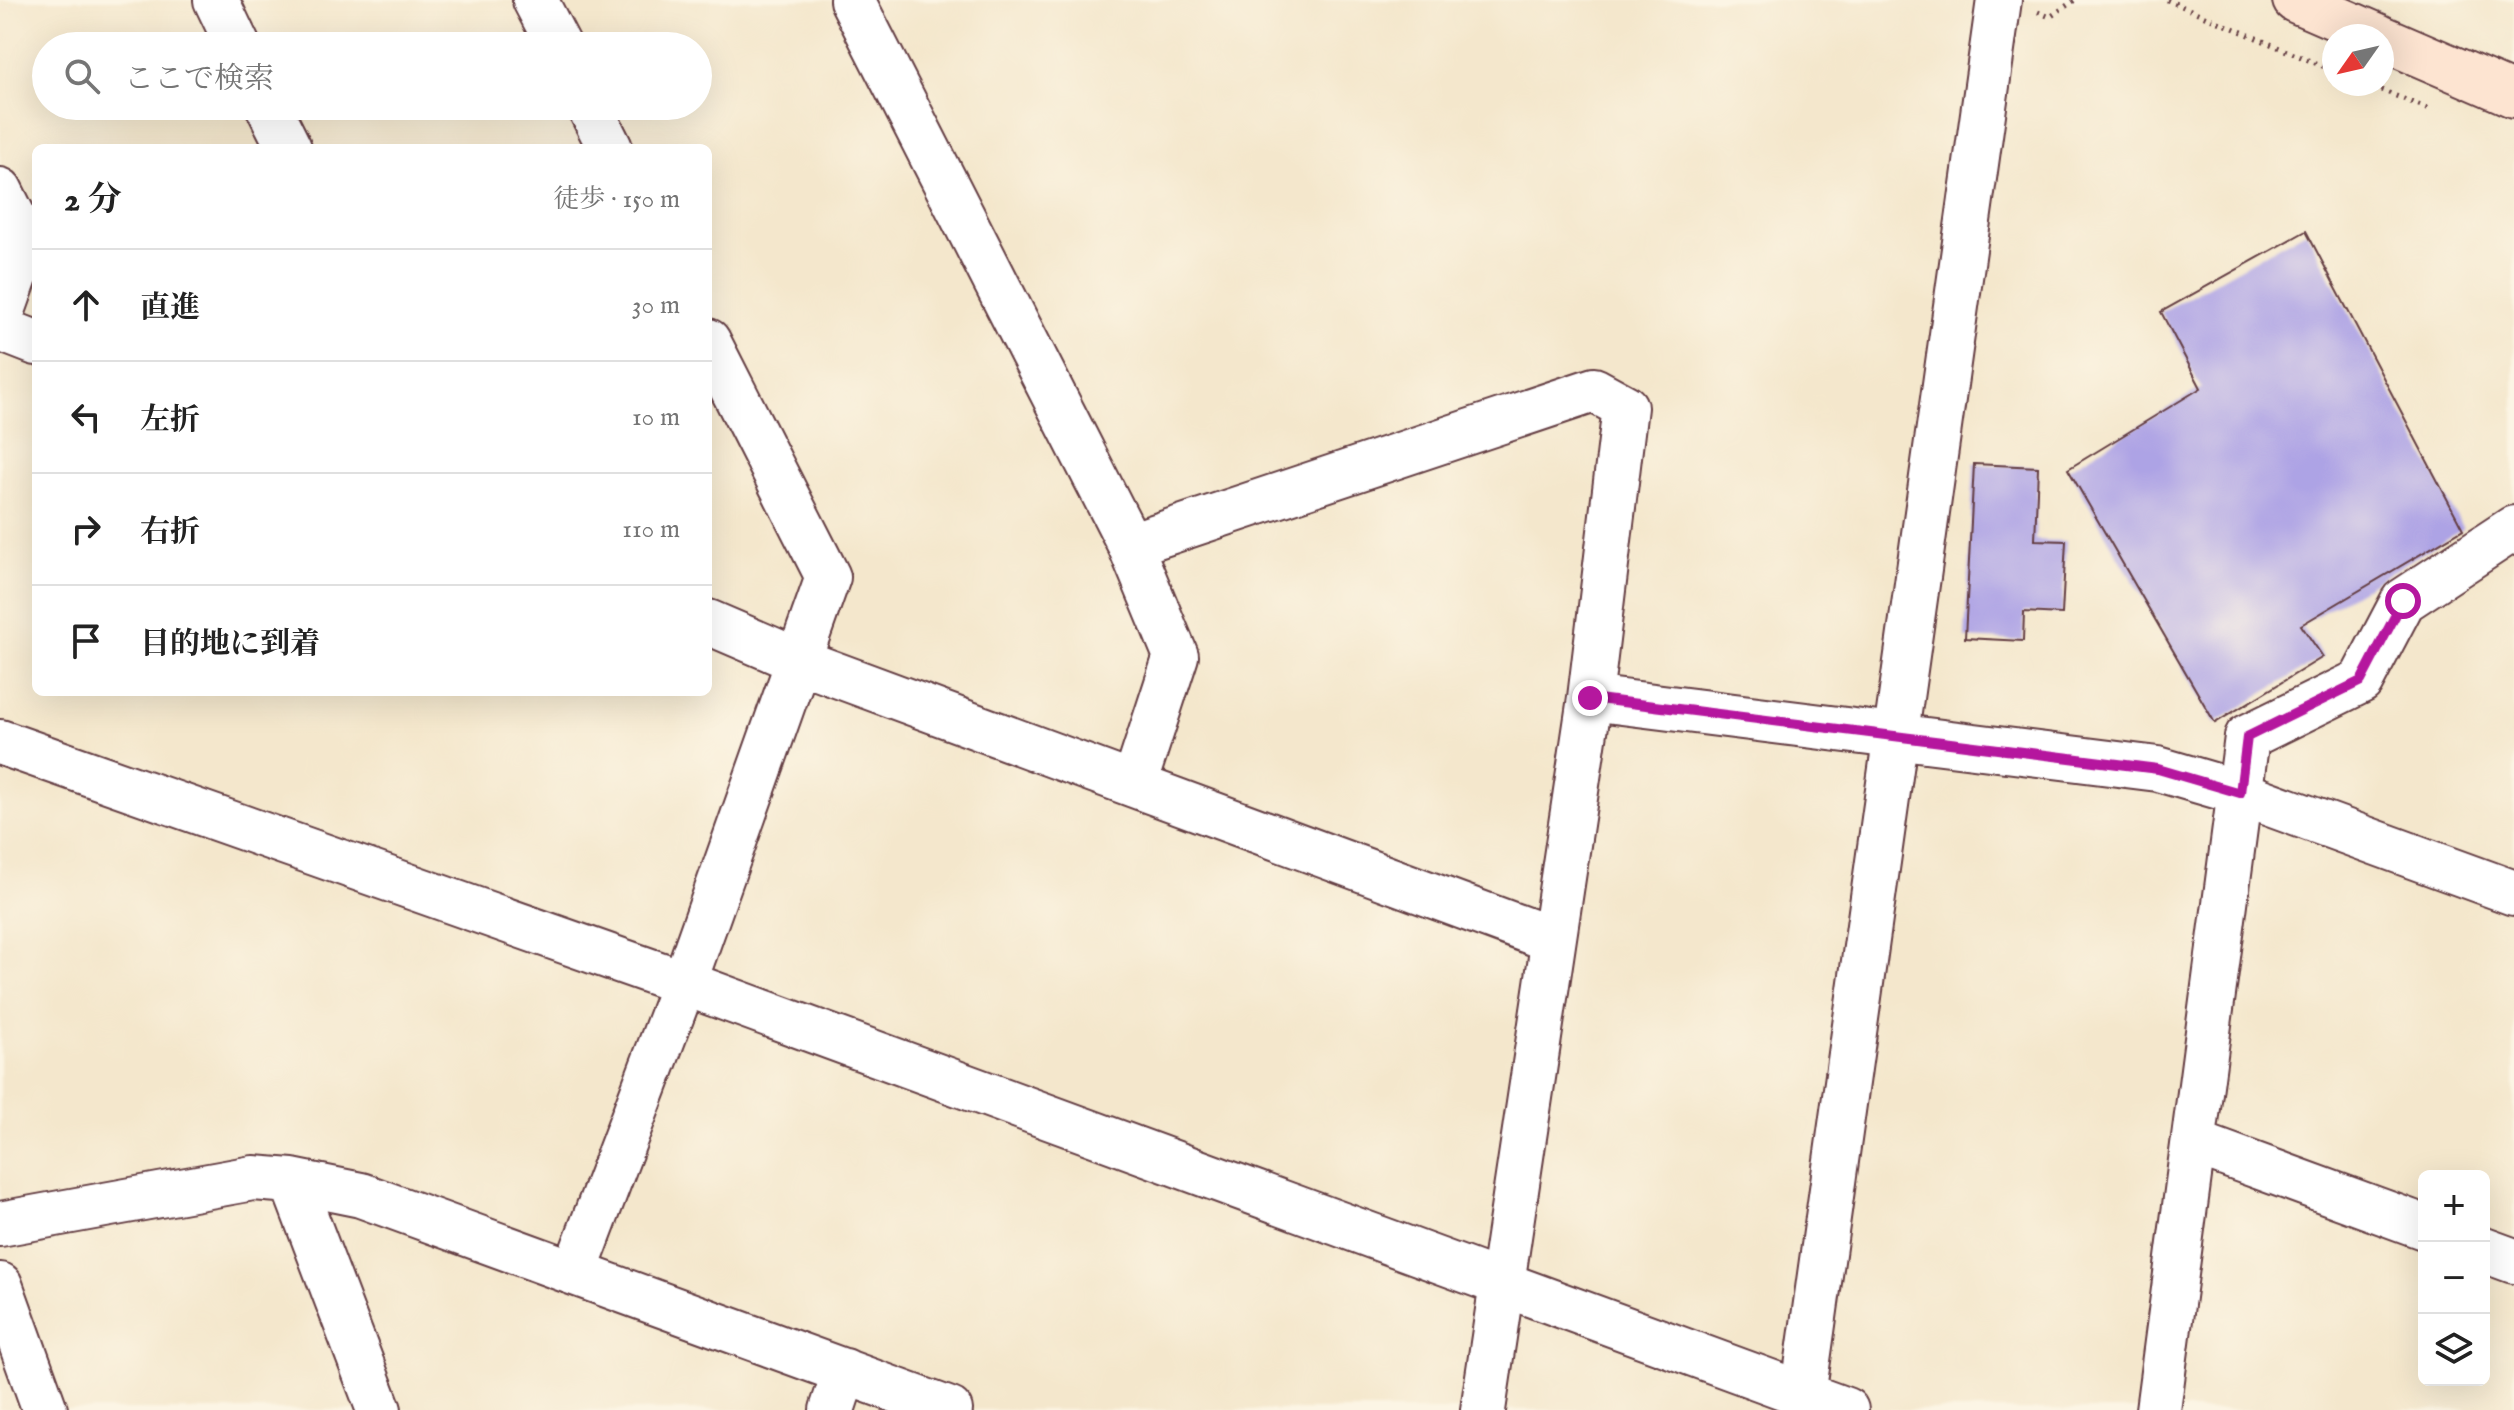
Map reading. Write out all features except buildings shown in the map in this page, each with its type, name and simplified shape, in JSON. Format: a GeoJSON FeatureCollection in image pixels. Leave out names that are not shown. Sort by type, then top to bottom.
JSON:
{"type":"FeatureCollection","features":[{"type":"Feature","properties":{"kind":"main road"},"geometry":{"type":"LineString","coordinates":[[2295,0],[2350,24]]}},
{"type":"Feature","properties":{"kind":"main road"},"geometry":{"type":"LineString","coordinates":[[2394,43],[2514,95]]}},
{"type":"Feature","properties":{"kind":"street"},"geometry":{"type":"LineString","coordinates":[[216,0],[231,32]]}},
{"type":"Feature","properties":{"kind":"street"},"geometry":{"type":"LineString","coordinates":[[535,0],[552,32]]}},
{"type":"Feature","properties":{"kind":"street"},"geometry":{"type":"LineString","coordinates":[[852,0],[1130,545],[1176,656],[1134,785]]}},
{"type":"Feature","properties":{"kind":"street"},"geometry":{"type":"LineString","coordinates":[[1802,1402],[1999,0]]}},
{"type":"Feature","properties":{"kind":"street"},"geometry":{"type":"LineString","coordinates":[[275,120],[287,144]]}},
{"type":"Feature","properties":{"kind":"street"},"geometry":{"type":"LineString","coordinates":[[596,120],[608,144]]}},
{"type":"Feature","properties":{"kind":"street"},"geometry":{"type":"LineString","coordinates":[[0,190],[21,232],[21,260],[0,319]]}},
{"type":"Feature","properties":{"kind":"street"},"geometry":{"type":"LineString","coordinates":[[0,329],[32,341]]}},
{"type":"Feature","properties":{"kind":"street"},"geometry":{"type":"LineString","coordinates":[[575,1271],[684,983],[828,577],[712,349]]}},
{"type":"Feature","properties":{"kind":"street"},"geometry":{"type":"LineString","coordinates":[[1130,545],[1594,390],[1625,407],[1590,698],[1483,1410]]}},
{"type":"Feature","properties":{"kind":"street"},"geometry":{"type":"LineString","coordinates":[[2158,1410],[2247,737],[2361,681],[2403,601],[2514,528]]}},
{"type":"Feature","properties":{"kind":"street"},"geometry":{"type":"LineString","coordinates":[[712,624],[799,661],[1553,940]]}},
{"type":"Feature","properties":{"kind":"street"},"geometry":{"type":"LineString","coordinates":[[1590,698],[2158,769],[2240,793],[2514,893]]}},
{"type":"Feature","properties":{"kind":"street"},"geometry":{"type":"LineString","coordinates":[[0,742],[684,983],[1503,1282],[1802,1402],[1846,1410]]}},
{"type":"Feature","properties":{"kind":"street"},"geometry":{"type":"LineString","coordinates":[[2195,1143],[2418,1225]]}},
{"type":"Feature","properties":{"kind":"street"},"geometry":{"type":"LineString","coordinates":[[0,1224],[253,1178],[292,1181],[361,1195],[575,1271],[839,1391],[950,1410]]}},
{"type":"Feature","properties":{"kind":"street"},"geometry":{"type":"LineString","coordinates":[[292,1181],[379,1410]]}},
{"type":"Feature","properties":{"kind":"street"},"geometry":{"type":"LineString","coordinates":[[2490,1252],[2514,1261]]}},
{"type":"Feature","properties":{"kind":"street"},"geometry":{"type":"LineString","coordinates":[[0,1285],[45,1410]]}},
{"type":"Feature","properties":{"kind":"path"},"geometry":{"type":"LineString","coordinates":[[2050,17],[2075,0]]}},
{"type":"Feature","properties":{"kind":"path"},"geometry":{"type":"LineString","coordinates":[[2167,0],[2322,66]]}},
{"type":"Feature","properties":{"kind":"route"},"geometry":{"type":"LineString","coordinates":[[1590,698],[2158,769],[2240,793],[2247,737],[2361,681],[2403,601]]}}]}
